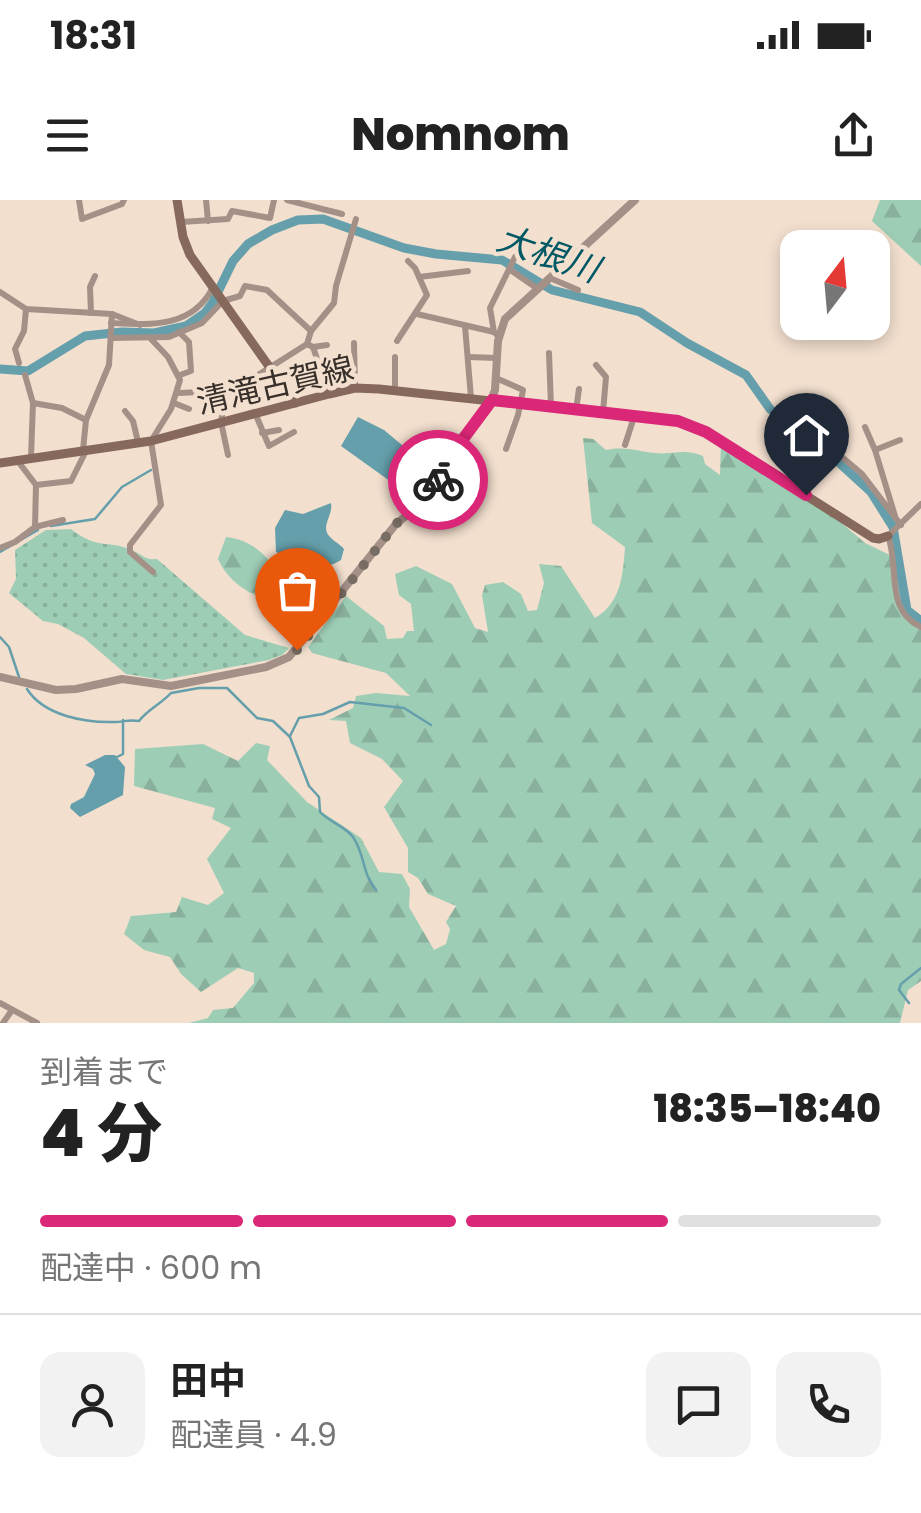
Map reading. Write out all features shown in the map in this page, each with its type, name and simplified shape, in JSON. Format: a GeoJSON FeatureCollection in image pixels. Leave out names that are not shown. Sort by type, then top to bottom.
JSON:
{"type":"FeatureCollection","features":[{"type":"Feature","properties":{"kind":"main road"},"geometry":{"type":"LineString","coordinates":[[177,200],[190,254],[295,403]]}},
{"type":"Feature","properties":{"kind":"main road","name":"清滝古賀線"},"geometry":{"type":"LineString","coordinates":[[0,464],[151,440],[355,388],[395,390],[665,418],[698,428],[873,538],[888,536]]}},
{"type":"Feature","properties":{"kind":"street"},"geometry":{"type":"LineString","coordinates":[[79,200],[82,219],[124,200]]}},
{"type":"Feature","properties":{"kind":"street"},"geometry":{"type":"LineString","coordinates":[[206,200],[208,221]]}},
{"type":"Feature","properties":{"kind":"street"},"geometry":{"type":"LineString","coordinates":[[243,212],[246,200]]}},
{"type":"Feature","properties":{"kind":"street"},"geometry":{"type":"LineString","coordinates":[[180,222],[230,218],[232,211],[270,218],[274,200]]}},
{"type":"Feature","properties":{"kind":"street"},"geometry":{"type":"LineString","coordinates":[[287,200],[342,214]]}},
{"type":"Feature","properties":{"kind":"street"},"geometry":{"type":"LineString","coordinates":[[496,334],[506,319],[635,200]]}},
{"type":"Feature","properties":{"kind":"street"},"geometry":{"type":"LineString","coordinates":[[311,331],[334,302],[356,219]]}},
{"type":"Feature","properties":{"kind":"street"},"geometry":{"type":"LineString","coordinates":[[0,677],[56,690],[122,679],[171,686],[282,661],[301,645],[396,524],[427,498],[449,458],[492,400],[497,358],[490,308],[515,258]]}},
{"type":"Feature","properties":{"kind":"street"},"geometry":{"type":"LineString","coordinates":[[397,342],[427,295],[408,260]]}},
{"type":"Feature","properties":{"kind":"street"},"geometry":{"type":"LineString","coordinates":[[509,269],[539,288]]}},
{"type":"Feature","properties":{"kind":"street"},"geometry":{"type":"LineString","coordinates":[[420,277],[468,271]]}},
{"type":"Feature","properties":{"kind":"street"},"geometry":{"type":"LineString","coordinates":[[91,308],[90,288],[96,276]]}},
{"type":"Feature","properties":{"kind":"street"},"geometry":{"type":"LineString","coordinates":[[550,278],[578,290]]}},
{"type":"Feature","properties":{"kind":"street"},"geometry":{"type":"LineString","coordinates":[[112,338],[151,339],[178,332],[202,324],[222,299],[236,298],[245,286],[267,290],[311,331],[329,394]]}},
{"type":"Feature","properties":{"kind":"street"},"geometry":{"type":"LineString","coordinates":[[79,294],[91,308],[112,319],[140,325],[188,316],[213,287]]}},
{"type":"Feature","properties":{"kind":"street"},"geometry":{"type":"LineString","coordinates":[[0,292],[26,308],[91,308]]}},
{"type":"Feature","properties":{"kind":"street"},"geometry":{"type":"LineString","coordinates":[[19,363],[16,350],[24,332],[26,308]]}},
{"type":"Feature","properties":{"kind":"street"},"geometry":{"type":"LineString","coordinates":[[417,314],[496,334]]}},
{"type":"Feature","properties":{"kind":"street"},"geometry":{"type":"LineString","coordinates":[[36,485],[71,481],[85,449],[86,420],[109,365],[112,319]]}},
{"type":"Feature","properties":{"kind":"street"},"geometry":{"type":"LineString","coordinates":[[466,326],[472,398]]}},
{"type":"Feature","properties":{"kind":"street"},"geometry":{"type":"LineString","coordinates":[[178,332],[190,342],[192,366],[180,376]]}},
{"type":"Feature","properties":{"kind":"street"},"geometry":{"type":"LineString","coordinates":[[151,339],[180,376],[174,403],[151,440],[161,505],[130,545],[130,552],[153,572]]}},
{"type":"Feature","properties":{"kind":"street"},"geometry":{"type":"LineString","coordinates":[[178,393],[226,391],[312,343],[327,345]]}},
{"type":"Feature","properties":{"kind":"street"},"geometry":{"type":"LineString","coordinates":[[354,344],[355,388]]}},
{"type":"Feature","properties":{"kind":"street"},"geometry":{"type":"LineString","coordinates":[[549,353],[550,407]]}},
{"type":"Feature","properties":{"kind":"street"},"geometry":{"type":"LineString","coordinates":[[469,357],[497,358]]}},
{"type":"Feature","properties":{"kind":"street"},"geometry":{"type":"LineString","coordinates":[[395,358],[395,390]]}},
{"type":"Feature","properties":{"kind":"street"},"geometry":{"type":"LineString","coordinates":[[596,365],[606,376],[604,412]]}},
{"type":"Feature","properties":{"kind":"street"},"geometry":{"type":"LineString","coordinates":[[25,374],[33,403],[32,457]]}},
{"type":"Feature","properties":{"kind":"street"},"geometry":{"type":"LineString","coordinates":[[496,378],[522,390],[506,449]]}},
{"type":"Feature","properties":{"kind":"street"},"geometry":{"type":"LineString","coordinates":[[576,410],[579,389]]}},
{"type":"Feature","properties":{"kind":"street"},"geometry":{"type":"LineString","coordinates":[[226,391],[221,422],[228,455]]}},
{"type":"Feature","properties":{"kind":"street"},"geometry":{"type":"LineString","coordinates":[[33,403],[62,408],[86,420]]}},
{"type":"Feature","properties":{"kind":"street"},"geometry":{"type":"LineString","coordinates":[[174,403],[189,409]]}},
{"type":"Feature","properties":{"kind":"street"},"geometry":{"type":"LineString","coordinates":[[125,411],[133,420],[138,442]]}},
{"type":"Feature","properties":{"kind":"street"},"geometry":{"type":"LineString","coordinates":[[255,413],[268,446],[294,432]]}},
{"type":"Feature","properties":{"kind":"street"},"geometry":{"type":"LineString","coordinates":[[625,444],[634,416]]}},
{"type":"Feature","properties":{"kind":"street"},"geometry":{"type":"LineString","coordinates":[[865,427],[894,516]]}},
{"type":"Feature","properties":{"kind":"street"},"geometry":{"type":"LineString","coordinates":[[262,433],[279,430]]}},
{"type":"Feature","properties":{"kind":"street"},"geometry":{"type":"LineString","coordinates":[[875,450],[900,440]]}},
{"type":"Feature","properties":{"kind":"street"},"geometry":{"type":"LineString","coordinates":[[842,457],[862,474],[901,525]]}},
{"type":"Feature","properties":{"kind":"street"},"geometry":{"type":"LineString","coordinates":[[16,459],[36,485],[35,527]]}},
{"type":"Feature","properties":{"kind":"street"},"geometry":{"type":"LineString","coordinates":[[921,504],[888,536],[894,554],[898,606],[921,627]]}},
{"type":"Feature","properties":{"kind":"street"},"geometry":{"type":"LineString","coordinates":[[0,548],[16,542],[35,527],[63,520]]}},
{"type":"Feature","properties":{"kind":"street"},"geometry":{"type":"LineString","coordinates":[[0,1004],[36,1023]]}},
{"type":"Feature","properties":{"kind":"street"},"geometry":{"type":"LineString","coordinates":[[4,1023],[12,1010]]}},
{"type":"Feature","properties":{"kind":"green space"},"geometry":{"type":"Polygon","coordinates":[[[880,200],[921,200],[921,266],[890,238],[890,230],[882,230],[872,221],[880,200]]]}},
{"type":"Feature","properties":{"kind":"green space"},"geometry":{"type":"Polygon","coordinates":[[[583,438],[593,439],[606,450],[696,454],[703,456],[705,464],[720,475],[721,441],[838,520],[865,543],[896,558],[902,607],[921,626],[921,981],[908,990],[900,1023],[189,1023],[208,1018],[213,1010],[233,1008],[254,983],[254,973],[238,968],[201,992],[181,974],[170,957],[144,950],[124,934],[131,916],[176,912],[182,897],[208,905],[224,893],[207,859],[231,828],[212,819],[215,808],[134,786],[135,749],[203,744],[238,761],[256,743],[270,746],[267,760],[307,802],[361,838],[379,872],[402,874],[410,889],[409,907],[434,950],[446,944],[450,929],[446,922],[456,906],[428,894],[418,878],[408,872],[408,848],[384,807],[403,781],[382,759],[350,743],[346,721],[329,720],[353,708],[356,696],[410,696],[386,673],[312,653],[308,647],[346,596],[384,626],[387,639],[403,638],[407,631],[414,631],[411,604],[399,595],[395,574],[416,566],[452,584],[475,628],[488,632],[482,595],[485,585],[503,582],[521,594],[528,611],[537,610],[544,583],[539,564],[561,566],[595,618],[604,612],[619,587],[625,547],[592,523],[583,438]]]}},
{"type":"Feature","properties":{"kind":"green space"},"geometry":{"type":"Polygon","coordinates":[[[71,529],[89,540],[157,559],[245,635],[289,648],[269,660],[163,680],[126,674],[84,638],[43,621],[9,593],[16,579],[15,550],[46,530],[71,529]]]}},
{"type":"Feature","properties":{"kind":"green space"},"geometry":{"type":"Polygon","coordinates":[[[226,537],[247,543],[266,557],[277,576],[275,598],[249,592],[227,574],[218,559],[226,537]]]}},
{"type":"Feature","properties":{"kind":"water"},"geometry":{"type":"Polygon","coordinates":[[[358,417],[402,445],[403,460],[421,484],[415,499],[341,446],[358,417]]]}},
{"type":"Feature","properties":{"kind":"water"},"geometry":{"type":"Polygon","coordinates":[[[331,503],[326,530],[344,549],[341,560],[316,567],[276,552],[275,528],[285,510],[303,514],[331,503]]]}},
{"type":"Feature","properties":{"kind":"water"},"geometry":{"type":"Polygon","coordinates":[[[105,755],[115,755],[125,767],[123,795],[80,817],[70,808],[71,804],[84,797],[95,774],[85,765],[105,755]]]}},
{"type":"Feature","properties":{"kind":"waterway","name":"大根川"},"geometry":{"type":"LineString","coordinates":[[0,369],[28,371],[85,336],[154,333],[186,326],[205,313],[233,261],[248,244],[298,220],[323,219],[404,248],[502,260],[552,290],[640,312],[746,375],[770,409],[871,492],[893,527],[907,610],[921,621]]}},
{"type":"Feature","properties":{"kind":"waterway"},"geometry":{"type":"LineString","coordinates":[[51,526],[95,519],[122,487],[151,470]]}},
{"type":"Feature","properties":{"kind":"waterway"},"geometry":{"type":"LineString","coordinates":[[0,552],[38,530]]}},
{"type":"Feature","properties":{"kind":"waterway"},"geometry":{"type":"LineString","coordinates":[[0,637],[9,647],[19,677]]}},
{"type":"Feature","properties":{"kind":"waterway"},"geometry":{"type":"LineString","coordinates":[[27,689],[55,712],[115,722],[139,721],[171,693],[227,688],[257,718],[273,721],[290,737],[309,786],[319,797],[320,812],[353,837],[376,890]]}},
{"type":"Feature","properties":{"kind":"waterway"},"geometry":{"type":"LineString","coordinates":[[290,736],[299,718],[323,714],[350,702],[404,708],[431,725]]}},
{"type":"Feature","properties":{"kind":"waterway"},"geometry":{"type":"LineString","coordinates":[[117,757],[123,754],[123,720]]}},
{"type":"Feature","properties":{"kind":"waterway"},"geometry":{"type":"LineString","coordinates":[[909,1003],[899,990],[901,984],[921,968]]}},
{"type":"Feature","properties":{"kind":"way so far"},"geometry":{"type":"LineString","coordinates":[[297,650],[396,524],[431,494],[438,480]]}},
{"type":"Feature","properties":{"kind":"route"},"geometry":{"type":"LineString","coordinates":[[438,480],[449,458],[492,400],[678,421],[706,432],[806,495]]}}]}
